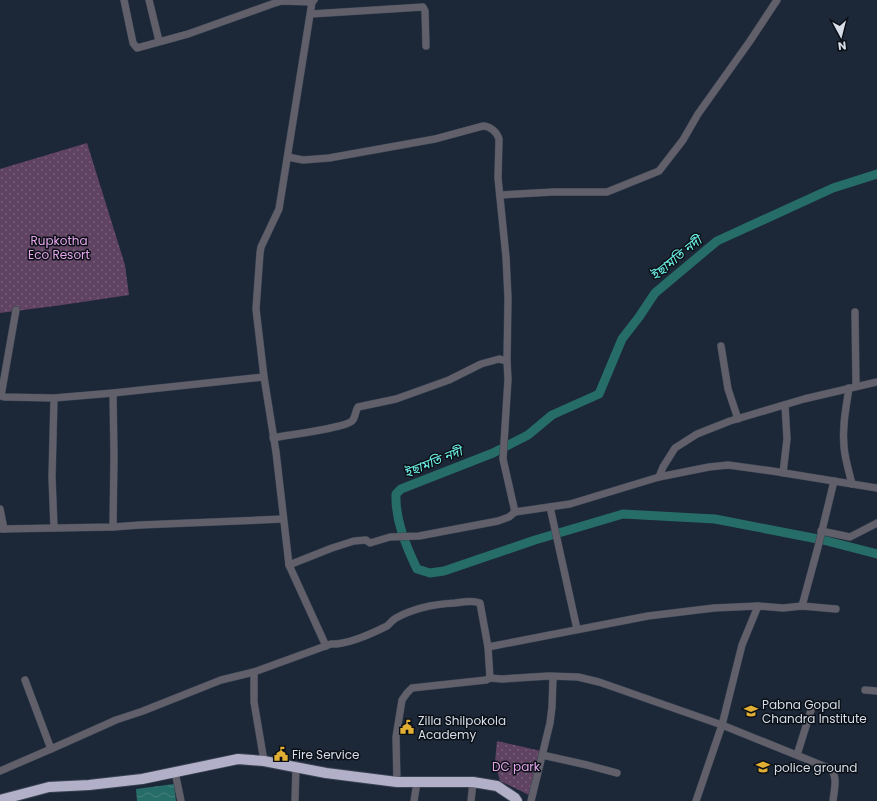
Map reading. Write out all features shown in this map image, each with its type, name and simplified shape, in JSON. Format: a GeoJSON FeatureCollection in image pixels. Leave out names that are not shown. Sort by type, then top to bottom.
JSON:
{"type":"FeatureCollection","features":[{"type":"Feature","properties":{"kind":"highway"},"geometry":{"type":"LineString","coordinates":[[0,800],[26,797],[49,787],[142,780],[238,759],[264,761],[326,773],[397,782],[473,782],[497,786],[515,800]]}},
{"type":"Feature","properties":{"kind":"street"},"geometry":{"type":"LineString","coordinates":[[124,0],[134,46],[137,48],[188,34],[257,8],[278,2],[313,1],[279,209],[260,253],[256,310],[288,565],[326,646]]}},
{"type":"Feature","properties":{"kind":"street"},"geometry":{"type":"LineString","coordinates":[[149,0],[159,41]]}},
{"type":"Feature","properties":{"kind":"street"},"geometry":{"type":"LineString","coordinates":[[500,195],[553,192],[607,192],[659,171],[680,145],[698,114],[746,47],[777,0]]}},
{"type":"Feature","properties":{"kind":"street"},"geometry":{"type":"LineString","coordinates":[[311,14],[421,7],[425,11],[426,46]]}},
{"type":"Feature","properties":{"kind":"street"},"geometry":{"type":"LineString","coordinates":[[288,157],[304,160],[329,158],[435,139],[483,126],[486,126],[497,134],[499,138],[498,178],[506,257],[508,298],[508,379],[503,459],[515,512]]}},
{"type":"Feature","properties":{"kind":"street"},"geometry":{"type":"LineString","coordinates":[[16,310],[0,397],[54,398],[264,377]]}},
{"type":"Feature","properties":{"kind":"street"},"geometry":{"type":"LineString","coordinates":[[852,484],[843,437],[844,417],[852,387],[855,312]]}},
{"type":"Feature","properties":{"kind":"street"},"geometry":{"type":"LineString","coordinates":[[721,346],[728,389],[738,419]]}},
{"type":"Feature","properties":{"kind":"street"},"geometry":{"type":"LineString","coordinates":[[273,438],[346,424],[351,421],[358,407],[396,399],[449,380],[481,364],[499,360],[507,361]]}},
{"type":"Feature","properties":{"kind":"street"},"geometry":{"type":"LineString","coordinates":[[659,477],[663,467],[675,448],[697,434],[738,419],[785,405],[852,387],[877,382]]}},
{"type":"Feature","properties":{"kind":"street"},"geometry":{"type":"LineString","coordinates":[[112,527],[114,456],[113,393]]}},
{"type":"Feature","properties":{"kind":"street"},"geometry":{"type":"LineString","coordinates":[[54,398],[52,477],[54,528]]}},
{"type":"Feature","properties":{"kind":"street"},"geometry":{"type":"LineString","coordinates":[[782,473],[787,439],[785,405]]}},
{"type":"Feature","properties":{"kind":"street"},"geometry":{"type":"LineString","coordinates":[[288,565],[354,541],[366,540],[370,543],[390,537],[419,536],[498,522],[509,517],[515,512],[570,504],[659,477],[702,468],[728,465],[877,488]]}},
{"type":"Feature","properties":{"kind":"street"},"geometry":{"type":"LineString","coordinates":[[802,606],[834,481]]}},
{"type":"Feature","properties":{"kind":"street"},"geometry":{"type":"LineString","coordinates":[[550,507],[576,629]]}},
{"type":"Feature","properties":{"kind":"street"},"geometry":{"type":"LineString","coordinates":[[0,509],[2,529],[112,527],[283,519]]}},
{"type":"Feature","properties":{"kind":"street"},"geometry":{"type":"LineString","coordinates":[[821,532],[850,536],[877,523]]}},
{"type":"Feature","properties":{"kind":"street"},"geometry":{"type":"LineString","coordinates":[[0,771],[116,720],[143,711],[221,680],[254,672],[326,646],[350,642],[388,626],[394,618],[420,608],[437,604],[473,601],[480,603],[488,647],[490,678]]}},
{"type":"Feature","properties":{"kind":"street"},"geometry":{"type":"LineString","coordinates":[[696,801],[722,725],[742,645],[758,606]]}},
{"type":"Feature","properties":{"kind":"street"},"geometry":{"type":"LineString","coordinates":[[488,647],[504,645],[576,629],[663,614],[714,608],[758,606],[783,608],[802,606],[836,609]]}},
{"type":"Feature","properties":{"kind":"street"},"geometry":{"type":"LineString","coordinates":[[254,672],[254,702],[264,761]]}},
{"type":"Feature","properties":{"kind":"street"},"geometry":{"type":"LineString","coordinates":[[397,782],[396,737],[402,700],[412,688],[419,686],[486,680],[490,678],[502,679],[549,676],[578,677],[599,682],[722,725],[831,769],[835,773],[836,778],[833,801]]}},
{"type":"Feature","properties":{"kind":"street"},"geometry":{"type":"LineString","coordinates":[[531,801],[552,707],[553,677]]}},
{"type":"Feature","properties":{"kind":"street"},"geometry":{"type":"LineString","coordinates":[[25,680],[51,749]]}},
{"type":"Feature","properties":{"kind":"street"},"geometry":{"type":"LineString","coordinates":[[865,690],[877,691]]}},
{"type":"Feature","properties":{"kind":"street"},"geometry":{"type":"LineString","coordinates":[[797,755],[812,707]]}},
{"type":"Feature","properties":{"kind":"street"},"geometry":{"type":"LineString","coordinates":[[542,755],[617,773]]}},
{"type":"Feature","properties":{"kind":"street"},"geometry":{"type":"LineString","coordinates":[[295,801],[296,767]]}},
{"type":"Feature","properties":{"kind":"street"},"geometry":{"type":"LineString","coordinates":[[175,772],[181,801]]}},
{"type":"Feature","properties":{"kind":"street"},"geometry":{"type":"LineString","coordinates":[[414,801],[417,782]]}},
{"type":"Feature","properties":{"kind":"street"},"geometry":{"type":"LineString","coordinates":[[471,801],[473,782]]}},
{"type":"Feature","properties":{"kind":"green space","name":"Rupkotha Eco Resort"},"geometry":{"type":"Polygon","coordinates":[[[87,143],[125,265],[129,295],[0,313],[0,169],[87,143]]]}},
{"type":"Feature","properties":{"kind":"green space","name":"DC park"},"geometry":{"type":"Polygon","coordinates":[[[497,741],[541,751],[529,795],[500,781],[495,762],[497,741]]]}},
{"type":"Feature","properties":{"kind":"water"},"geometry":{"type":"Polygon","coordinates":[[[174,784],[176,801],[137,801],[136,789],[174,784]]]}},
{"type":"Feature","properties":{"kind":"waterway","name":"ইছামতি নদী"},"geometry":{"type":"LineString","coordinates":[[877,174],[833,188],[717,241],[655,293],[622,339],[599,394],[552,415],[528,435],[493,453],[401,489],[396,494],[399,523],[409,551],[417,569],[430,573],[444,571],[535,540],[623,514],[715,519],[823,540],[877,554]]}},
{"type":"Feature","properties":{"kind":"place","name":"Pabna Gopal Chandra Institute"},"geometry":{"type":"Point","coordinates":[751,711]}},
{"type":"Feature","properties":{"kind":"place","name":"Zilla Shilpokola Academy"},"geometry":{"type":"Point","coordinates":[407,727]}},
{"type":"Feature","properties":{"kind":"place","name":"Fire Service"},"geometry":{"type":"Point","coordinates":[281,754]}},
{"type":"Feature","properties":{"kind":"place","name":"police ground"},"geometry":{"type":"Point","coordinates":[763,767]}}]}
